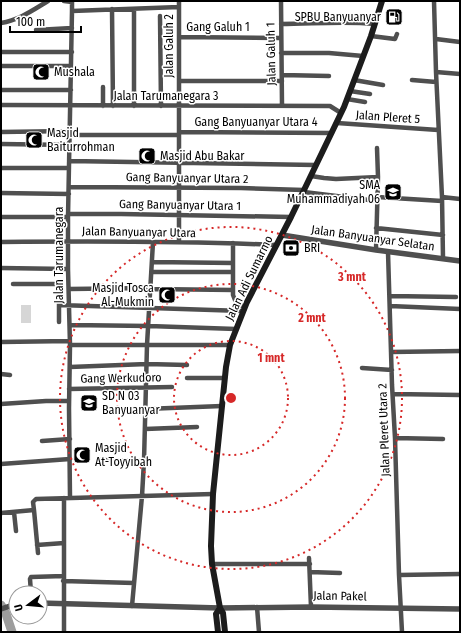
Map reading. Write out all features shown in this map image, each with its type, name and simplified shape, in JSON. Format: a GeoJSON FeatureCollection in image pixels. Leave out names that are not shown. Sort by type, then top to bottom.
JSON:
{"type":"FeatureCollection","features":[{"type":"Feature","properties":{"kind":"main road","name":"Jalan Adi Sumarmo"},"geometry":{"type":"LineString","coordinates":[[225,632],[223,613],[220,608],[212,564],[211,546],[222,406],[230,345],[252,291],[277,245],[337,123],[364,56],[382,1]]}},
{"type":"Feature","properties":{"kind":"main road","name":"Jalan Adi Sumarmo"},"geometry":{"type":"LineString","coordinates":[[218,632],[216,614],[220,608]]}},
{"type":"Feature","properties":{"kind":"street"},"geometry":{"type":"LineString","coordinates":[[1,23],[22,16],[48,1]]}},
{"type":"Feature","properties":{"kind":"street"},"geometry":{"type":"LineString","coordinates":[[64,1],[73,2]]}},
{"type":"Feature","properties":{"kind":"street","name":"Jalan Galuh 2"},"geometry":{"type":"LineString","coordinates":[[179,1],[179,242]]}},
{"type":"Feature","properties":{"kind":"street","name":"Jalan Galuh 1"},"geometry":{"type":"LineString","coordinates":[[281,1],[282,106]]}},
{"type":"Feature","properties":{"kind":"street"},"geometry":{"type":"LineString","coordinates":[[434,1],[443,258]]}},
{"type":"Feature","properties":{"kind":"street","name":"Jalan Tarumanegara"},"geometry":{"type":"LineString","coordinates":[[70,498],[70,325],[68,215],[73,2]]}},
{"type":"Feature","properties":{"kind":"street"},"geometry":{"type":"LineString","coordinates":[[72,11],[179,7]]}},
{"type":"Feature","properties":{"kind":"street"},"geometry":{"type":"LineString","coordinates":[[112,9],[113,106]]}},
{"type":"Feature","properties":{"kind":"street"},"geometry":{"type":"LineString","coordinates":[[134,9],[134,106]]}},
{"type":"Feature","properties":{"kind":"street"},"geometry":{"type":"LineString","coordinates":[[160,16],[161,106]]}},
{"type":"Feature","properties":{"kind":"street"},"geometry":{"type":"LineString","coordinates":[[281,24],[325,22],[375,24]]}},
{"type":"Feature","properties":{"kind":"street"},"geometry":{"type":"LineString","coordinates":[[36,30],[72,28]]}},
{"type":"Feature","properties":{"kind":"street"},"geometry":{"type":"LineString","coordinates":[[371,36],[396,39],[398,34]]}},
{"type":"Feature","properties":{"kind":"street","name":"Gang Galuh 1"},"geometry":{"type":"LineString","coordinates":[[179,37],[281,38]]}},
{"type":"Feature","properties":{"kind":"street"},"geometry":{"type":"LineString","coordinates":[[436,39],[460,42]]}},
{"type":"Feature","properties":{"kind":"street"},"geometry":{"type":"LineString","coordinates":[[1,52],[72,52]]}},
{"type":"Feature","properties":{"kind":"street"},"geometry":{"type":"LineString","coordinates":[[281,53],[329,53],[364,56]]}},
{"type":"Feature","properties":{"kind":"street"},"geometry":{"type":"LineString","coordinates":[[1,66],[71,66]]}},
{"type":"Feature","properties":{"kind":"street"},"geometry":{"type":"LineString","coordinates":[[436,72],[460,74]]}},
{"type":"Feature","properties":{"kind":"street"},"geometry":{"type":"LineString","coordinates":[[282,75],[329,76]]}},
{"type":"Feature","properties":{"kind":"street"},"geometry":{"type":"LineString","coordinates":[[354,80],[383,85]]}},
{"type":"Feature","properties":{"kind":"street"},"geometry":{"type":"LineString","coordinates":[[412,80],[436,82]]}},
{"type":"Feature","properties":{"kind":"street"},"geometry":{"type":"LineString","coordinates":[[179,81],[282,81]]}},
{"type":"Feature","properties":{"kind":"street"},"geometry":{"type":"LineString","coordinates":[[103,87],[103,106]]}},
{"type":"Feature","properties":{"kind":"street"},"geometry":{"type":"LineString","coordinates":[[1,90],[71,90]]}},
{"type":"Feature","properties":{"kind":"street"},"geometry":{"type":"LineString","coordinates":[[350,91],[370,94]]}},
{"type":"Feature","properties":{"kind":"street"},"geometry":{"type":"LineString","coordinates":[[347,99],[365,102]]}},
{"type":"Feature","properties":{"kind":"street","name":"Jalan Tarumanegara 3"},"geometry":{"type":"LineString","coordinates":[[1,105],[344,107]]}},
{"type":"Feature","properties":{"kind":"street"},"geometry":{"type":"LineString","coordinates":[[330,106],[341,113]]}},
{"type":"Feature","properties":{"kind":"street","name":"Jalan Pleret 5"},"geometry":{"type":"LineString","coordinates":[[337,123],[438,130]]}},
{"type":"Feature","properties":{"kind":"street","name":"Gang Banyuanyar Utara 4"},"geometry":{"type":"LineString","coordinates":[[1,132],[180,134],[332,133]]}},
{"type":"Feature","properties":{"kind":"street"},"geometry":{"type":"LineString","coordinates":[[1,144],[70,144]]}},
{"type":"Feature","properties":{"kind":"street"},"geometry":{"type":"LineString","coordinates":[[376,250],[378,177],[377,148]]}},
{"type":"Feature","properties":{"kind":"street"},"geometry":{"type":"LineString","coordinates":[[70,161],[316,165]]}},
{"type":"Feature","properties":{"kind":"street"},"geometry":{"type":"LineString","coordinates":[[1,168],[69,168]]}},
{"type":"Feature","properties":{"kind":"street"},"geometry":{"type":"LineString","coordinates":[[311,176],[336,179],[378,177]]}},
{"type":"Feature","properties":{"kind":"street","name":"Gang Banyuanyar Utara 2"},"geometry":{"type":"LineString","coordinates":[[69,187],[241,188],[304,191],[377,199],[460,199]]}},
{"type":"Feature","properties":{"kind":"street"},"geometry":{"type":"LineString","coordinates":[[1,193],[69,194]]}},
{"type":"Feature","properties":{"kind":"street","name":"Gang Banyuanyar Utara 1"},"geometry":{"type":"LineString","coordinates":[[1,217],[68,215],[179,215],[291,217]]}},
{"type":"Feature","properties":{"kind":"street"},"geometry":{"type":"LineString","coordinates":[[376,228],[443,235]]}},
{"type":"Feature","properties":{"kind":"street","name":"Jalan Banyuanyar Selatan"},"geometry":{"type":"LineString","coordinates":[[282,235],[388,252],[460,261]]}},
{"type":"Feature","properties":{"kind":"street","name":"Jalan Banyuanyar Utara"},"geometry":{"type":"LineString","coordinates":[[1,242],[179,242],[277,245]]}},
{"type":"Feature","properties":{"kind":"street"},"geometry":{"type":"LineString","coordinates":[[132,606],[142,496],[147,345],[153,242]]}},
{"type":"Feature","properties":{"kind":"street"},"geometry":{"type":"LineString","coordinates":[[233,243],[233,295],[238,305],[244,309]]}},
{"type":"Feature","properties":{"kind":"street","name":"Jalan Pleret Utara 2"},"geometry":{"type":"LineString","coordinates":[[388,252],[402,632]]}},
{"type":"Feature","properties":{"kind":"street"},"geometry":{"type":"LineString","coordinates":[[152,262],[233,263]]}},
{"type":"Feature","properties":{"kind":"street"},"geometry":{"type":"LineString","coordinates":[[1,268],[68,268]]}},
{"type":"Feature","properties":{"kind":"street"},"geometry":{"type":"LineString","coordinates":[[152,272],[233,272]]}},
{"type":"Feature","properties":{"kind":"street"},"geometry":{"type":"LineString","coordinates":[[13,284],[60,285],[59,322]]}},
{"type":"Feature","properties":{"kind":"street"},"geometry":{"type":"LineString","coordinates":[[69,289],[150,288],[233,290]]}},
{"type":"Feature","properties":{"kind":"street"},"geometry":{"type":"LineString","coordinates":[[390,296],[456,297]]}},
{"type":"Feature","properties":{"kind":"street"},"geometry":{"type":"LineString","coordinates":[[59,305],[244,309]]}},
{"type":"Feature","properties":{"kind":"street"},"geometry":{"type":"LineString","coordinates":[[390,306],[460,309]]}},
{"type":"Feature","properties":{"kind":"street"},"geometry":{"type":"LineString","coordinates":[[70,325],[236,329]]}},
{"type":"Feature","properties":{"kind":"street"},"geometry":{"type":"LineString","coordinates":[[1,342],[230,345]]}},
{"type":"Feature","properties":{"kind":"street"},"geometry":{"type":"LineString","coordinates":[[392,352],[460,351]]}},
{"type":"Feature","properties":{"kind":"street"},"geometry":{"type":"LineString","coordinates":[[70,367],[147,364],[187,365]]}},
{"type":"Feature","properties":{"kind":"street"},"geometry":{"type":"LineString","coordinates":[[362,368],[392,370]]}},
{"type":"Feature","properties":{"kind":"street"},"geometry":{"type":"LineString","coordinates":[[1,374],[10,375]]}},
{"type":"Feature","properties":{"kind":"street"},"geometry":{"type":"LineString","coordinates":[[187,378],[225,378]]}},
{"type":"Feature","properties":{"kind":"street","name":"Gang Werkudoro"},"geometry":{"type":"LineString","coordinates":[[69,389],[172,387]]}},
{"type":"Feature","properties":{"kind":"street"},"geometry":{"type":"LineString","coordinates":[[393,394],[460,395]]}},
{"type":"Feature","properties":{"kind":"street"},"geometry":{"type":"LineString","coordinates":[[1,404],[70,401]]}},
{"type":"Feature","properties":{"kind":"street"},"geometry":{"type":"LineString","coordinates":[[146,408],[222,406]]}},
{"type":"Feature","properties":{"kind":"street"},"geometry":{"type":"LineString","coordinates":[[144,429],[197,427]]}},
{"type":"Feature","properties":{"kind":"street"},"geometry":{"type":"LineString","coordinates":[[42,441],[70,438]]}},
{"type":"Feature","properties":{"kind":"street"},"geometry":{"type":"LineString","coordinates":[[395,438],[443,439]]}},
{"type":"Feature","properties":{"kind":"street"},"geometry":{"type":"LineString","coordinates":[[1,464],[70,459]]}},
{"type":"Feature","properties":{"kind":"street"},"geometry":{"type":"LineString","coordinates":[[99,460],[144,461]]}},
{"type":"Feature","properties":{"kind":"street"},"geometry":{"type":"LineString","coordinates":[[38,553],[34,500],[214,494]]}},
{"type":"Feature","properties":{"kind":"street"},"geometry":{"type":"LineString","coordinates":[[64,498],[64,632]]}},
{"type":"Feature","properties":{"kind":"street"},"geometry":{"type":"LineString","coordinates":[[1,513],[34,510]]}},
{"type":"Feature","properties":{"kind":"street"},"geometry":{"type":"LineString","coordinates":[[14,512],[16,531]]}},
{"type":"Feature","properties":{"kind":"street"},"geometry":{"type":"LineString","coordinates":[[37,545],[64,543]]}},
{"type":"Feature","properties":{"kind":"street"},"geometry":{"type":"LineString","coordinates":[[309,558],[311,607]]}},
{"type":"Feature","properties":{"kind":"street"},"geometry":{"type":"LineString","coordinates":[[212,564],[310,564]]}},
{"type":"Feature","properties":{"kind":"street"},"geometry":{"type":"LineString","coordinates":[[310,572],[340,573]]}},
{"type":"Feature","properties":{"kind":"street"},"geometry":{"type":"LineString","coordinates":[[399,575],[460,574]]}},
{"type":"Feature","properties":{"kind":"street"},"geometry":{"type":"LineString","coordinates":[[30,585],[31,577],[134,582]]}},
{"type":"Feature","properties":{"kind":"street","name":"Jalan Pakel"},"geometry":{"type":"LineString","coordinates":[[48,603],[220,608],[311,607],[460,609]]}},
{"type":"Feature","properties":{"kind":"street"},"geometry":{"type":"LineString","coordinates":[[257,607],[259,632]]}},
{"type":"Feature","properties":{"kind":"shaded area"},"geometry":{"type":"Polygon","coordinates":[[[21,305],[31,305],[31,323],[21,323],[21,305]]]}},
{"type":"Feature","properties":{"kind":"waterway"},"geometry":{"type":"LineString","coordinates":[[1,605],[6,614],[12,632]]}},
{"type":"Feature","properties":{"kind":"place","name":"SPBU Banyuanyar"},"geometry":{"type":"Point","coordinates":[394,17]}},
{"type":"Feature","properties":{"kind":"place","name":"Mushala"},"geometry":{"type":"Point","coordinates":[41,72]}},
{"type":"Feature","properties":{"kind":"place","name":"Masjid Baiturrohman"},"geometry":{"type":"Point","coordinates":[34,140]}},
{"type":"Feature","properties":{"kind":"place","name":"Masjid Abu Bakar"},"geometry":{"type":"Point","coordinates":[147,156]}},
{"type":"Feature","properties":{"kind":"place","name":"SMA Muhammadiyah 06"},"geometry":{"type":"Point","coordinates":[393,192]}},
{"type":"Feature","properties":{"kind":"place","name":"BRI"},"geometry":{"type":"Point","coordinates":[291,248]}},
{"type":"Feature","properties":{"kind":"place","name":"Masjid Tosca Al-Mukmin"},"geometry":{"type":"Point","coordinates":[167,295]}},
{"type":"Feature","properties":{"kind":"place","name":"SD N 03 Banyuanyar"},"geometry":{"type":"Point","coordinates":[89,403]}},
{"type":"Feature","properties":{"kind":"place","name":"Masjid At-Toyyibah"},"geometry":{"type":"Point","coordinates":[82,455]}}]}
